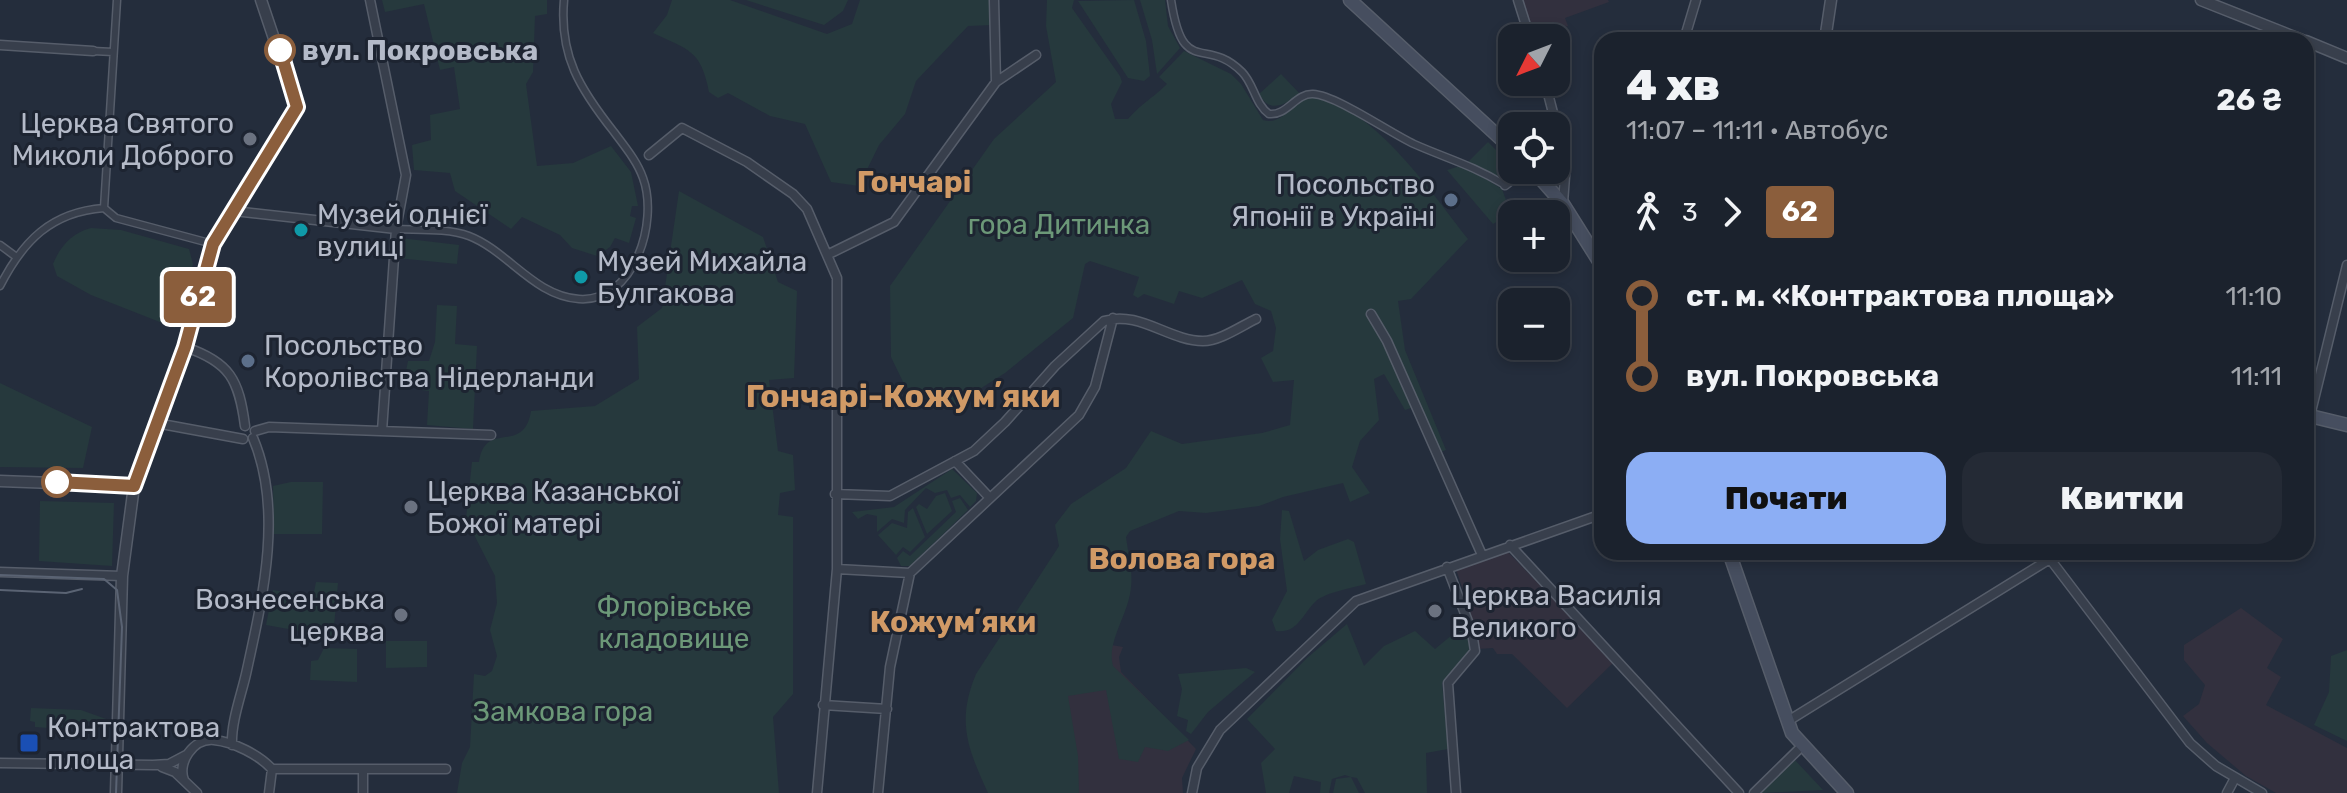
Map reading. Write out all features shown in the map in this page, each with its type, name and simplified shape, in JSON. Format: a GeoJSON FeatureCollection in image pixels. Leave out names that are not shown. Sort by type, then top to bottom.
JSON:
{"type":"FeatureCollection","features":[{"type":"Feature","properties":{"kind":"main road"},"geometry":{"type":"LineString","coordinates":[[1350,0],[1498,136]]}},
{"type":"Feature","properties":{"kind":"main road"},"geometry":{"type":"LineString","coordinates":[[1545,184],[1559,200]]}},
{"type":"Feature","properties":{"kind":"main road"},"geometry":{"type":"LineString","coordinates":[[1570,215],[1594,251]]}},
{"type":"Feature","properties":{"kind":"main road"},"geometry":{"type":"LineString","coordinates":[[2314,417],[2347,425]]}},
{"type":"Feature","properties":{"kind":"main road"},"geometry":{"type":"LineString","coordinates":[[1732,560],[1788,721],[1801,747],[1840,790]]}},
{"type":"Feature","properties":{"kind":"street"},"geometry":{"type":"LineString","coordinates":[[104,208],[117,0]]}},
{"type":"Feature","properties":{"kind":"street"},"geometry":{"type":"LineString","coordinates":[[116,793],[122,576],[134,486],[185,347],[213,244],[297,107],[261,0]]}},
{"type":"Feature","properties":{"kind":"street"},"geometry":{"type":"LineString","coordinates":[[370,0],[406,175],[396,229],[382,431]]}},
{"type":"Feature","properties":{"kind":"street"},"geometry":{"type":"LineString","coordinates":[[234,211],[468,235],[556,294],[593,300],[623,281],[643,240],[648,200],[638,164],[589,100],[576,76],[562,35],[564,0]]}},
{"type":"Feature","properties":{"kind":"street"},"geometry":{"type":"LineString","coordinates":[[994,0],[996,82]]}},
{"type":"Feature","properties":{"kind":"street"},"geometry":{"type":"LineString","coordinates":[[1171,0],[1174,27],[1180,39],[1195,54],[1221,59],[1242,72],[1261,107],[1269,114],[1279,113],[1308,94],[1316,94],[1354,109],[1414,144],[1466,162],[1505,185]]}},
{"type":"Feature","properties":{"kind":"street"},"geometry":{"type":"LineString","coordinates":[[1518,0],[1526,24]]}},
{"type":"Feature","properties":{"kind":"street"},"geometry":{"type":"LineString","coordinates":[[1686,32],[1696,0]]}},
{"type":"Feature","properties":{"kind":"street"},"geometry":{"type":"LineString","coordinates":[[1826,32],[1831,0]]}},
{"type":"Feature","properties":{"kind":"street"},"geometry":{"type":"LineString","coordinates":[[2201,0],[2281,32]]}},
{"type":"Feature","properties":{"kind":"street"},"geometry":{"type":"LineString","coordinates":[[0,45],[113,52]]}},
{"type":"Feature","properties":{"kind":"street"},"geometry":{"type":"LineString","coordinates":[[2314,45],[2347,58]]}},
{"type":"Feature","properties":{"kind":"street"},"geometry":{"type":"LineString","coordinates":[[829,254],[894,222],[996,82],[1036,55]]}},
{"type":"Feature","properties":{"kind":"street"},"geometry":{"type":"LineString","coordinates":[[1549,96],[1566,163],[1563,200]]}},
{"type":"Feature","properties":{"kind":"street"},"geometry":{"type":"LineString","coordinates":[[638,164],[682,128],[707,139],[793,194],[807,209],[837,278],[837,569],[817,793]]}},
{"type":"Feature","properties":{"kind":"street"},"geometry":{"type":"LineString","coordinates":[[104,208],[116,218],[213,244]]}},
{"type":"Feature","properties":{"kind":"street"},"geometry":{"type":"LineString","coordinates":[[0,286],[15,256],[34,234],[62,216],[104,208]]}},
{"type":"Feature","properties":{"kind":"street"},"geometry":{"type":"LineString","coordinates":[[0,245],[15,256]]}},
{"type":"Feature","properties":{"kind":"street"},"geometry":{"type":"LineString","coordinates":[[2314,392],[2347,265]]}},
{"type":"Feature","properties":{"kind":"street"},"geometry":{"type":"LineString","coordinates":[[1371,314],[1387,341],[1482,555]]}},
{"type":"Feature","properties":{"kind":"street"},"geometry":{"type":"LineString","coordinates":[[835,494],[890,496],[974,451],[1005,422],[1055,366],[1098,325],[1113,318],[1136,321],[1190,339],[1207,341],[1256,319]]}},
{"type":"Feature","properties":{"kind":"street"},"geometry":{"type":"LineString","coordinates":[[878,793],[890,667],[910,573],[1079,415],[1089,401],[1113,318]]}},
{"type":"Feature","properties":{"kind":"street"},"geometry":{"type":"LineString","coordinates":[[185,347],[223,365],[241,396],[245,433],[265,496],[267,562],[264,596],[232,745]]}},
{"type":"Feature","properties":{"kind":"street"},"geometry":{"type":"LineString","coordinates":[[156,423],[217,436],[269,427],[491,435]]}},
{"type":"Feature","properties":{"kind":"street"},"geometry":{"type":"LineString","coordinates":[[955,461],[989,497]]}},
{"type":"Feature","properties":{"kind":"street"},"geometry":{"type":"LineString","coordinates":[[0,481],[134,486]]}},
{"type":"Feature","properties":{"kind":"street"},"geometry":{"type":"LineString","coordinates":[[1192,793],[1197,768],[1220,730],[1356,601],[1594,517]]}},
{"type":"Feature","properties":{"kind":"street"},"geometry":{"type":"LineString","coordinates":[[1510,545],[1739,793]]}},
{"type":"Feature","properties":{"kind":"street"},"geometry":{"type":"LineString","coordinates":[[1788,721],[2048,560]]}},
{"type":"Feature","properties":{"kind":"street"},"geometry":{"type":"LineString","coordinates":[[2051,560],[2190,743],[2235,778],[2262,793]]}},
{"type":"Feature","properties":{"kind":"street"},"geometry":{"type":"LineString","coordinates":[[1447,567],[1470,628],[1475,651],[1448,683],[1456,793]]}},
{"type":"Feature","properties":{"kind":"street"},"geometry":{"type":"LineString","coordinates":[[837,569],[910,573]]}},
{"type":"Feature","properties":{"kind":"street"},"geometry":{"type":"LineString","coordinates":[[0,572],[122,576]]}},
{"type":"Feature","properties":{"kind":"street"},"geometry":{"type":"LineString","coordinates":[[823,705],[887,709]]}},
{"type":"Feature","properties":{"kind":"street"},"geometry":{"type":"LineString","coordinates":[[0,763],[169,764],[207,740],[232,745],[254,755],[272,769],[446,769]]}},
{"type":"Feature","properties":{"kind":"street"},"geometry":{"type":"LineString","coordinates":[[1754,793],[1801,747]]}},
{"type":"Feature","properties":{"kind":"street"},"geometry":{"type":"LineString","coordinates":[[184,780],[181,772],[186,755]]}},
{"type":"Feature","properties":{"kind":"street"},"geometry":{"type":"LineString","coordinates":[[153,765],[175,772],[197,793]]}},
{"type":"Feature","properties":{"kind":"street"},"geometry":{"type":"LineString","coordinates":[[269,793],[272,769]]}},
{"type":"Feature","properties":{"kind":"street"},"geometry":{"type":"LineString","coordinates":[[363,770],[363,793]]}},
{"type":"Feature","properties":{"kind":"street"},"geometry":{"type":"LineString","coordinates":[[2227,793],[2235,778]]}},
{"type":"Feature","properties":{"kind":"shaded area"},"geometry":{"type":"Polygon","coordinates":[[[1520,0],[1609,2],[1565,18],[1567,24],[1528,24],[1520,0]]]}},
{"type":"Feature","properties":{"kind":"shaded area"},"geometry":{"type":"Polygon","coordinates":[[[1507,551],[1614,662],[1567,708],[1512,654],[1497,654],[1493,648],[1477,649],[1475,627],[1456,569],[1507,551]]]}},
{"type":"Feature","properties":{"kind":"shaded area"},"geometry":{"type":"Polygon","coordinates":[[[2241,608],[2283,639],[2267,668],[2281,677],[2266,705],[2347,748],[2347,793],[2276,793],[2246,776],[2207,743],[2183,716],[2199,704],[2205,685],[2184,660],[2184,645],[2241,608]]]}},
{"type":"Feature","properties":{"kind":"shaded area"},"geometry":{"type":"Polygon","coordinates":[[[1095,642],[1123,647],[1119,657],[1121,672],[1196,749],[1182,778],[1183,793],[1075,793],[1059,654],[1095,642]]]}},
{"type":"Feature","properties":{"kind":"green space"},"geometry":{"type":"Polygon","coordinates":[[[382,0],[547,0],[547,14],[535,16],[533,72],[526,84],[537,166],[573,163],[611,146],[631,172],[638,206],[632,206],[630,216],[636,218],[629,243],[615,238],[610,247],[597,256],[572,248],[560,235],[522,217],[511,229],[455,191],[450,173],[414,170],[412,145],[431,140],[430,115],[460,109],[454,67],[440,70],[424,4],[385,12],[382,0]]]}},
{"type":"Feature","properties":{"kind":"green space"},"geometry":{"type":"Polygon","coordinates":[[[672,0],[730,0],[827,34],[852,24],[860,0],[992,0],[993,25],[968,26],[916,81],[905,114],[879,145],[859,186],[831,182],[805,124],[770,116],[728,93],[718,98],[709,92],[702,67],[692,53],[653,33],[667,15],[672,0]]]}},
{"type":"Feature","properties":{"kind":"green space"},"geometry":{"type":"Polygon","coordinates":[[[746,0],[848,0],[843,11],[824,25],[746,0]]]}},
{"type":"Feature","properties":{"kind":"green space","name":"гора Дитинка"},"geometry":{"type":"Polygon","coordinates":[[[1047,0],[1074,0],[1072,8],[1120,76],[1122,82],[1111,104],[1115,119],[1128,119],[1167,84],[1159,77],[1184,51],[1231,74],[1241,84],[1263,120],[1278,119],[1309,98],[1339,105],[1360,118],[1402,156],[1468,239],[1411,299],[1398,301],[1405,350],[1446,450],[1441,452],[1420,405],[1405,410],[1384,374],[1374,379],[1379,420],[1360,441],[1352,467],[1370,493],[1350,502],[1343,483],[1259,506],[1206,513],[1179,511],[1130,531],[1126,537],[1131,587],[1115,638],[1113,666],[1189,740],[1168,751],[1145,747],[1138,762],[1119,759],[1106,690],[1068,696],[1078,756],[1079,793],[988,793],[967,735],[970,691],[976,674],[1059,546],[1055,525],[1071,504],[1126,468],[1151,431],[1182,444],[1262,433],[1290,425],[1294,380],[1273,382],[1261,358],[1273,351],[1276,328],[1271,311],[1255,304],[1242,280],[1202,298],[1179,291],[1174,304],[1144,294],[1138,298],[1133,295],[1139,277],[1090,261],[1085,264],[1073,318],[1005,373],[953,406],[930,408],[904,384],[891,357],[890,286],[994,139],[1056,82],[1046,26],[1047,0]]]}},
{"type":"Feature","properties":{"kind":"green space"},"geometry":{"type":"Polygon","coordinates":[[[1134,0],[1146,41],[1150,76],[1144,81],[1128,78],[1078,1],[1134,0]]]}},
{"type":"Feature","properties":{"kind":"green space"},"geometry":{"type":"Polygon","coordinates":[[[1140,0],[1165,0],[1168,26],[1180,48],[1157,74],[1152,40],[1140,0]]]}},
{"type":"Feature","properties":{"kind":"green space"},"geometry":{"type":"Polygon","coordinates":[[[1281,74],[1300,94],[1273,106],[1259,94],[1281,74]]]}},
{"type":"Feature","properties":{"kind":"green space"},"geometry":{"type":"Polygon","coordinates":[[[1488,142],[1498,152],[1498,178],[1468,162],[1488,142]]]}},
{"type":"Feature","properties":{"kind":"green space"},"geometry":{"type":"Polygon","coordinates":[[[1463,165],[1502,189],[1506,200],[1498,200],[1498,221],[1493,224],[1447,170],[1463,165]]]}},
{"type":"Feature","properties":{"kind":"green space","name":"Замкова гора"},"geometry":{"type":"Polygon","coordinates":[[[679,191],[763,237],[778,282],[797,291],[794,378],[769,380],[778,451],[793,455],[795,490],[780,493],[778,515],[793,517],[793,694],[773,717],[779,793],[457,793],[462,763],[470,747],[474,674],[485,676],[492,671],[497,656],[490,630],[497,603],[495,576],[466,519],[472,462],[479,462],[489,442],[521,432],[531,411],[595,406],[639,379],[637,327],[662,308],[679,191]]]}},
{"type":"Feature","properties":{"kind":"green space"},"geometry":{"type":"Polygon","coordinates":[[[91,228],[121,230],[189,249],[193,264],[175,328],[91,295],[57,276],[53,264],[60,251],[73,237],[91,228]]]}},
{"type":"Feature","properties":{"kind":"green space"},"geometry":{"type":"Polygon","coordinates":[[[400,238],[459,245],[457,264],[397,258],[400,238]]]}},
{"type":"Feature","properties":{"kind":"green space"},"geometry":{"type":"Polygon","coordinates":[[[437,305],[457,306],[455,344],[477,346],[473,429],[427,425],[429,391],[421,390],[422,373],[406,371],[408,361],[429,361],[435,342],[437,305]]]}},
{"type":"Feature","properties":{"kind":"green space"},"geometry":{"type":"Polygon","coordinates":[[[0,383],[92,427],[83,468],[0,467],[0,383]]]}},
{"type":"Feature","properties":{"kind":"green space"},"geometry":{"type":"Polygon","coordinates":[[[952,469],[977,493],[976,501],[970,507],[960,495],[951,498],[947,490],[935,493],[926,488],[905,510],[904,523],[892,519],[877,532],[877,516],[867,514],[858,519],[852,512],[894,507],[952,469]]]}},
{"type":"Feature","properties":{"kind":"green space"},"geometry":{"type":"Polygon","coordinates":[[[291,482],[323,482],[322,534],[274,534],[273,486],[291,482]]]}},
{"type":"Feature","properties":{"kind":"green space"},"geometry":{"type":"Polygon","coordinates":[[[945,493],[952,511],[927,534],[916,507],[919,504],[927,509],[936,496],[945,493]]]}},
{"type":"Feature","properties":{"kind":"green space"},"geometry":{"type":"Polygon","coordinates":[[[960,498],[968,510],[910,566],[901,566],[897,558],[903,551],[910,556],[956,512],[952,501],[960,498]]]}},
{"type":"Feature","properties":{"kind":"green space"},"geometry":{"type":"Polygon","coordinates":[[[40,501],[114,503],[112,566],[39,561],[40,501]]]}},
{"type":"Feature","properties":{"kind":"green space"},"geometry":{"type":"Polygon","coordinates":[[[913,508],[925,537],[910,552],[903,547],[896,555],[878,535],[892,523],[907,528],[908,512],[913,508]]]}},
{"type":"Feature","properties":{"kind":"green space"},"geometry":{"type":"Polygon","coordinates":[[[1282,510],[1289,511],[1304,561],[1318,550],[1348,539],[1354,542],[1366,584],[1321,598],[1295,626],[1276,631],[1272,620],[1287,591],[1280,539],[1282,510]]]}},
{"type":"Feature","properties":{"kind":"green space"},"geometry":{"type":"Polygon","coordinates":[[[316,582],[338,583],[333,637],[266,625],[273,590],[313,597],[316,582]]]}},
{"type":"Feature","properties":{"kind":"green space"},"geometry":{"type":"Polygon","coordinates":[[[1347,624],[1364,666],[1384,646],[1415,631],[1435,649],[1463,626],[1470,635],[1471,649],[1442,683],[1448,749],[1426,753],[1427,793],[1365,793],[1357,778],[1345,775],[1332,779],[1329,793],[1320,793],[1321,782],[1294,776],[1289,793],[1266,793],[1261,763],[1275,749],[1247,719],[1307,658],[1347,624]]]}},
{"type":"Feature","properties":{"kind":"green space"},"geometry":{"type":"Polygon","coordinates":[[[386,641],[427,641],[427,667],[386,668],[386,641]]]}},
{"type":"Feature","properties":{"kind":"green space"},"geometry":{"type":"Polygon","coordinates":[[[324,648],[357,649],[357,682],[310,680],[311,661],[318,660],[324,648]]]}},
{"type":"Feature","properties":{"kind":"green space"},"geometry":{"type":"Polygon","coordinates":[[[2347,650],[2347,741],[2314,725],[2329,692],[2331,656],[2347,650]]]}},
{"type":"Feature","properties":{"kind":"green space"},"geometry":{"type":"Polygon","coordinates":[[[1246,668],[1255,672],[1208,712],[1191,734],[1186,731],[1188,720],[1177,716],[1182,689],[1178,674],[1246,668]]]}},
{"type":"Feature","properties":{"kind":"green space"},"geometry":{"type":"Polygon","coordinates":[[[31,708],[81,710],[109,720],[109,725],[87,721],[63,723],[62,729],[35,727],[35,722],[30,721],[31,708]]]}},
{"type":"Feature","properties":{"kind":"green space"},"geometry":{"type":"Polygon","coordinates":[[[1794,759],[1823,790],[1760,793],[1761,789],[1794,759]]]}},
{"type":"Feature","properties":{"kind":"green space"},"geometry":{"type":"Polygon","coordinates":[[[1351,777],[1359,793],[1333,793],[1336,779],[1351,777]]]}},
{"type":"Feature","properties":{"kind":"tram line"},"geometry":{"type":"LineString","coordinates":[[0,575],[104,579],[117,590],[122,627],[116,793]]}},
{"type":"Feature","properties":{"kind":"tram line"},"geometry":{"type":"LineString","coordinates":[[0,590],[66,593],[82,589]]}},
{"type":"Feature","properties":{"kind":"bus line","name":"62"},"geometry":{"type":"LineString","coordinates":[[57,482],[134,486],[185,347],[213,244],[297,107],[280,50]]}},
{"type":"Feature","properties":{"kind":"place","name":"вул. Покровська"},"geometry":{"type":"Point","coordinates":[280,50]}},
{"type":"Feature","properties":{"kind":"place","name":"Церква Святого Миколи Доброго"},"geometry":{"type":"Point","coordinates":[250,139]}},
{"type":"Feature","properties":{"kind":"place","name":"Посольство Японії в Україні"},"geometry":{"type":"Point","coordinates":[1451,200]}},
{"type":"Feature","properties":{"kind":"place","name":"Музей однієї вулиці"},"geometry":{"type":"Point","coordinates":[301,230]}},
{"type":"Feature","properties":{"kind":"place","name":"Музей Михайла Булгакова"},"geometry":{"type":"Point","coordinates":[581,277]}},
{"type":"Feature","properties":{"kind":"place","name":"Посольство Королівства Нідерланди"},"geometry":{"type":"Point","coordinates":[248,361]}},
{"type":"Feature","properties":{"kind":"place","name":"Церква Казанської Божої матері"},"geometry":{"type":"Point","coordinates":[411,507]}},
{"type":"Feature","properties":{"kind":"place","name":"Церква Василія Великого"},"geometry":{"type":"Point","coordinates":[1435,611]}},
{"type":"Feature","properties":{"kind":"place","name":"Вознесенська церква"},"geometry":{"type":"Point","coordinates":[401,615]}},
{"type":"Feature","properties":{"kind":"place","name":"Контрактова площа"},"geometry":{"type":"Point","coordinates":[29,743]}},
{"type":"Feature","properties":{"kind":"district","name":"Гончарі"},"geometry":{"type":"Point","coordinates":[914,182]}},
{"type":"Feature","properties":{"kind":"district","name":"Гончарі-Кожумʼяки"},"geometry":{"type":"Point","coordinates":[903,396]}},
{"type":"Feature","properties":{"kind":"district","name":"Волова гора"},"geometry":{"type":"Point","coordinates":[1182,559]}},
{"type":"Feature","properties":{"kind":"district","name":"Кожумʼяки"},"geometry":{"type":"Point","coordinates":[953,622]}},
{"type":"Feature","properties":{"kind":"park label","name":"Флорівське кладовище"},"geometry":{"type":"Point","coordinates":[674,622]}}]}
